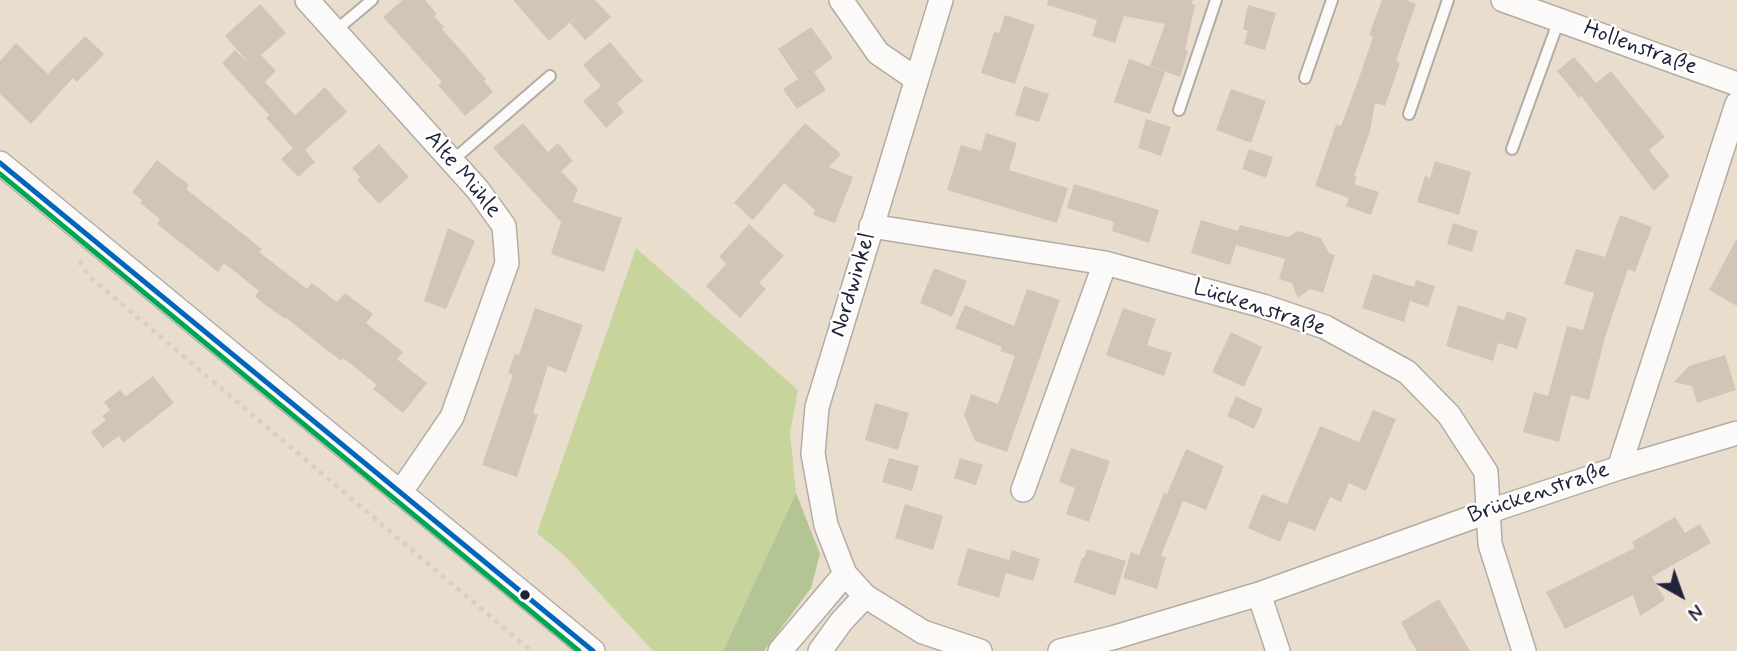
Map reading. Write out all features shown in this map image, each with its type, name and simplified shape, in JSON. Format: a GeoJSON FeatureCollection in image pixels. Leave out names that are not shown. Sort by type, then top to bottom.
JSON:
{"type":"FeatureCollection","features":[{"type":"Feature","properties":{"kind":"street","name":"Alte Mühle"},"geometry":{"type":"LineString","coordinates":[[307,0],[478,190],[504,226],[507,262],[452,417],[400,494]]}},
{"type":"Feature","properties":{"kind":"street"},"geometry":{"type":"LineString","coordinates":[[841,0],[878,53],[916,79]]}},
{"type":"Feature","properties":{"kind":"street","name":"Nordwinkel"},"geometry":{"type":"LineString","coordinates":[[845,574],[826,526],[813,454],[817,407],[941,0]]}},
{"type":"Feature","properties":{"kind":"street","name":"Hollenstraße"},"geometry":{"type":"LineString","coordinates":[[1503,0],[1737,84]]}},
{"type":"Feature","properties":{"kind":"street","name":"Brückenstraße"},"geometry":{"type":"LineString","coordinates":[[1060,651],[1112,639],[1259,594],[1619,468],[1737,104]]}},
{"type":"Feature","properties":{"kind":"street"},"geometry":{"type":"LineString","coordinates":[[0,163],[593,651]]}},
{"type":"Feature","properties":{"kind":"street","name":"Lückenstraße"},"geometry":{"type":"LineString","coordinates":[[872,226],[1105,263],[1263,306],[1325,327],[1407,372],[1449,415],[1486,472],[1490,544],[1524,651]]}},
{"type":"Feature","properties":{"kind":"street"},"geometry":{"type":"LineString","coordinates":[[1023,490],[1105,263]]}},
{"type":"Feature","properties":{"kind":"street"},"geometry":{"type":"LineString","coordinates":[[1619,468],[1737,433]]}},
{"type":"Feature","properties":{"kind":"street"},"geometry":{"type":"LineString","coordinates":[[780,651],[845,574],[865,596],[923,632],[980,651]]}},
{"type":"Feature","properties":{"kind":"street"},"geometry":{"type":"LineString","coordinates":[[1259,594],[1279,651]]}},
{"type":"Feature","properties":{"kind":"street"},"geometry":{"type":"LineString","coordinates":[[820,651],[841,622],[865,596]]}},
{"type":"Feature","properties":{"kind":"lane"},"geometry":{"type":"LineString","coordinates":[[335,31],[372,0]]}},
{"type":"Feature","properties":{"kind":"lane"},"geometry":{"type":"LineString","coordinates":[[1179,110],[1216,0]]}},
{"type":"Feature","properties":{"kind":"lane"},"geometry":{"type":"LineString","coordinates":[[1306,78],[1332,0]]}},
{"type":"Feature","properties":{"kind":"lane"},"geometry":{"type":"LineString","coordinates":[[1409,114],[1448,0]]}},
{"type":"Feature","properties":{"kind":"lane"},"geometry":{"type":"LineString","coordinates":[[1512,149],[1559,20]]}},
{"type":"Feature","properties":{"kind":"lane"},"geometry":{"type":"LineString","coordinates":[[452,161],[550,76]]}},
{"type":"Feature","properties":{"kind":"path"},"geometry":{"type":"LineString","coordinates":[[76,256],[90,277],[531,651]]}},
{"type":"Feature","properties":{"kind":"green space"},"geometry":{"type":"Polygon","coordinates":[[[636,248],[798,390],[790,433],[796,493],[723,651],[653,651],[565,556],[537,533],[636,248]]]}},
{"type":"Feature","properties":{"kind":"green space"},"geometry":{"type":"Polygon","coordinates":[[[796,493],[820,554],[811,588],[764,651],[723,651],[796,493]]]}},
{"type":"Feature","properties":{"kind":"building"},"geometry":{"type":"Polygon","coordinates":[[[403,0],[425,0],[437,14],[434,16],[444,27],[442,29],[486,79],[484,81],[493,92],[465,116],[438,85],[442,82],[383,17],[403,0]]]}},
{"type":"Feature","properties":{"kind":"building"},"geometry":{"type":"Polygon","coordinates":[[[513,0],[595,0],[549,41],[513,0]]]}},
{"type":"Feature","properties":{"kind":"building"},"geometry":{"type":"Polygon","coordinates":[[[595,0],[611,17],[585,40],[570,23],[595,0]]]}},
{"type":"Feature","properties":{"kind":"building"},"geometry":{"type":"Polygon","coordinates":[[[1048,0],[1193,0],[1192,4],[1195,5],[1185,50],[1188,51],[1180,77],[1150,66],[1165,24],[1124,16],[1115,43],[1092,36],[1097,20],[1047,5],[1048,0]]]}},
{"type":"Feature","properties":{"kind":"building"},"geometry":{"type":"Polygon","coordinates":[[[1382,0],[1406,0],[1416,4],[1396,61],[1400,63],[1385,106],[1375,103],[1370,131],[1354,176],[1357,177],[1354,184],[1379,192],[1371,215],[1346,206],[1349,198],[1315,186],[1336,125],[1341,126],[1360,75],[1373,37],[1369,35],[1382,0]]]}},
{"type":"Feature","properties":{"kind":"building"},"geometry":{"type":"Polygon","coordinates":[[[260,4],[286,33],[261,55],[276,71],[265,82],[295,115],[325,87],[347,112],[305,150],[315,162],[298,177],[281,159],[293,148],[266,118],[269,115],[222,63],[235,50],[250,64],[225,36],[260,4]]]}},
{"type":"Feature","properties":{"kind":"building"},"geometry":{"type":"Polygon","coordinates":[[[1248,5],[1276,13],[1265,50],[1244,44],[1248,31],[1243,29],[1248,5]]]}},
{"type":"Feature","properties":{"kind":"building"},"geometry":{"type":"Polygon","coordinates":[[[1005,15],[1035,25],[1015,84],[981,73],[994,32],[999,33],[1005,15]]]}},
{"type":"Feature","properties":{"kind":"building"},"geometry":{"type":"Polygon","coordinates":[[[811,27],[833,58],[814,72],[826,90],[797,109],[783,89],[798,79],[778,49],[811,27]]]}},
{"type":"Feature","properties":{"kind":"building"},"geometry":{"type":"Polygon","coordinates":[[[85,36],[104,54],[77,82],[73,78],[31,124],[0,94],[0,61],[16,43],[48,74],[85,36]]]}},
{"type":"Feature","properties":{"kind":"building"},"geometry":{"type":"Polygon","coordinates":[[[610,42],[643,81],[617,103],[624,112],[606,128],[583,101],[601,86],[583,65],[610,42]]]}},
{"type":"Feature","properties":{"kind":"building"},"geometry":{"type":"Polygon","coordinates":[[[1574,57],[1596,83],[1611,71],[1665,137],[1649,150],[1670,176],[1654,191],[1581,96],[1579,98],[1557,71],[1574,57]]]}},
{"type":"Feature","properties":{"kind":"building"},"geometry":{"type":"Polygon","coordinates":[[[1129,59],[1165,72],[1150,114],[1114,102],[1129,59]]]}},
{"type":"Feature","properties":{"kind":"building"},"geometry":{"type":"Polygon","coordinates":[[[1024,86],[1049,94],[1039,122],[1015,115],[1024,86]]]}},
{"type":"Feature","properties":{"kind":"building"},"geometry":{"type":"Polygon","coordinates":[[[1231,89],[1266,101],[1251,143],[1216,130],[1231,89]]]}},
{"type":"Feature","properties":{"kind":"building"},"geometry":{"type":"Polygon","coordinates":[[[1146,119],[1171,127],[1161,156],[1138,148],[1146,119]]]}},
{"type":"Feature","properties":{"kind":"building"},"geometry":{"type":"Polygon","coordinates":[[[523,123],[548,152],[558,143],[573,161],[561,171],[578,189],[573,202],[622,218],[604,272],[551,254],[561,222],[493,148],[523,123]]]}},
{"type":"Feature","properties":{"kind":"building"},"geometry":{"type":"Polygon","coordinates":[[[805,123],[841,154],[829,167],[853,177],[835,223],[813,215],[815,210],[784,183],[753,220],[734,203],[805,123]]]}},
{"type":"Feature","properties":{"kind":"building"},"geometry":{"type":"Polygon","coordinates":[[[986,133],[1017,143],[1009,170],[1068,188],[1057,223],[947,190],[961,145],[981,151],[986,133]]]}},
{"type":"Feature","properties":{"kind":"building"},"geometry":{"type":"Polygon","coordinates":[[[379,144],[409,177],[379,204],[357,180],[360,177],[352,168],[379,144]]]}},
{"type":"Feature","properties":{"kind":"building"},"geometry":{"type":"Polygon","coordinates":[[[1249,149],[1273,157],[1266,178],[1242,169],[1249,149]]]}},
{"type":"Feature","properties":{"kind":"building"},"geometry":{"type":"Polygon","coordinates":[[[157,160],[189,185],[186,189],[262,249],[259,252],[307,289],[312,283],[337,302],[345,293],[373,314],[366,323],[403,352],[397,359],[427,383],[403,413],[373,389],[377,385],[343,358],[341,361],[264,304],[255,296],[259,291],[224,263],[218,272],[157,224],[160,219],[140,203],[142,200],[132,192],[157,160]]]}},
{"type":"Feature","properties":{"kind":"building"},"geometry":{"type":"Polygon","coordinates":[[[1435,161],[1471,172],[1459,215],[1417,202],[1425,176],[1430,178],[1435,161]]]}},
{"type":"Feature","properties":{"kind":"building"},"geometry":{"type":"Polygon","coordinates":[[[1074,184],[1159,210],[1149,243],[1112,231],[1114,222],[1067,208],[1074,184]]]}},
{"type":"Feature","properties":{"kind":"building"},"geometry":{"type":"Polygon","coordinates":[[[1620,215],[1652,227],[1635,272],[1628,269],[1605,337],[1589,400],[1571,395],[1559,442],[1523,432],[1534,392],[1548,396],[1567,326],[1583,330],[1594,293],[1564,284],[1576,249],[1605,257],[1620,215]]]}},
{"type":"Feature","properties":{"kind":"building"},"geometry":{"type":"Polygon","coordinates":[[[1201,220],[1238,231],[1240,225],[1288,237],[1298,231],[1321,238],[1329,253],[1335,255],[1323,293],[1310,289],[1298,298],[1292,283],[1279,279],[1285,259],[1236,245],[1230,265],[1191,253],[1201,220]]]}},
{"type":"Feature","properties":{"kind":"building"},"geometry":{"type":"Polygon","coordinates":[[[1453,223],[1478,231],[1472,252],[1447,244],[1453,223]]]}},
{"type":"Feature","properties":{"kind":"building"},"geometry":{"type":"Polygon","coordinates":[[[749,224],[784,256],[759,283],[766,289],[740,318],[706,286],[726,264],[719,257],[749,224]]]}},
{"type":"Feature","properties":{"kind":"building"},"geometry":{"type":"Polygon","coordinates":[[[448,228],[475,241],[446,309],[424,301],[448,228]]]}},
{"type":"Feature","properties":{"kind":"building"},"geometry":{"type":"Polygon","coordinates":[[[1737,238],[1737,306],[1709,290],[1737,238]]]}},
{"type":"Feature","properties":{"kind":"building"},"geometry":{"type":"Polygon","coordinates":[[[934,268],[967,281],[952,317],[920,303],[934,268]]]}},
{"type":"Feature","properties":{"kind":"building"},"geometry":{"type":"Polygon","coordinates":[[[1373,274],[1414,287],[1416,280],[1435,286],[1428,307],[1410,301],[1404,322],[1362,308],[1373,274]]]}},
{"type":"Feature","properties":{"kind":"building"},"geometry":{"type":"Polygon","coordinates":[[[1027,289],[1060,300],[1007,452],[975,441],[964,415],[971,394],[998,404],[1015,356],[1000,351],[1002,347],[955,328],[965,305],[1014,326],[1027,289]]]}},
{"type":"Feature","properties":{"kind":"building"},"geometry":{"type":"Polygon","coordinates":[[[1458,305],[1504,320],[1507,311],[1527,318],[1517,349],[1498,343],[1493,361],[1446,346],[1458,305]]]}},
{"type":"Feature","properties":{"kind":"building"},"geometry":{"type":"Polygon","coordinates":[[[535,308],[583,325],[566,373],[548,366],[533,413],[538,415],[517,477],[482,465],[513,375],[508,373],[515,354],[519,355],[535,308]]]}},
{"type":"Feature","properties":{"kind":"building"},"geometry":{"type":"Polygon","coordinates":[[[1123,308],[1156,319],[1147,345],[1172,353],[1164,376],[1106,355],[1123,308]]]}},
{"type":"Feature","properties":{"kind":"building"},"geometry":{"type":"Polygon","coordinates":[[[1231,332],[1262,347],[1244,387],[1212,372],[1231,332]]]}},
{"type":"Feature","properties":{"kind":"building"},"geometry":{"type":"Polygon","coordinates":[[[1725,355],[1736,390],[1697,403],[1692,386],[1674,382],[1689,366],[1725,355]]]}},
{"type":"Feature","properties":{"kind":"building"},"geometry":{"type":"Polygon","coordinates":[[[153,376],[174,403],[123,443],[119,436],[103,448],[91,432],[106,420],[102,416],[110,410],[104,402],[120,390],[126,396],[153,376]]]}},
{"type":"Feature","properties":{"kind":"building"},"geometry":{"type":"Polygon","coordinates":[[[1236,396],[1263,409],[1254,429],[1227,416],[1236,396]]]}},
{"type":"Feature","properties":{"kind":"building"},"geometry":{"type":"Polygon","coordinates":[[[875,403],[909,413],[898,450],[865,440],[875,403]]]}},
{"type":"Feature","properties":{"kind":"building"},"geometry":{"type":"Polygon","coordinates":[[[1373,410],[1396,419],[1366,491],[1349,483],[1341,502],[1330,497],[1315,531],[1289,521],[1280,542],[1248,528],[1262,494],[1287,504],[1320,426],[1359,442],[1373,410]]]}},
{"type":"Feature","properties":{"kind":"building"},"geometry":{"type":"Polygon","coordinates":[[[1071,448],[1110,461],[1089,522],[1066,514],[1075,488],[1059,482],[1071,448]]]}},
{"type":"Feature","properties":{"kind":"building"},"geometry":{"type":"Polygon","coordinates":[[[1186,449],[1224,466],[1206,510],[1183,501],[1161,556],[1166,557],[1157,589],[1123,578],[1131,552],[1139,555],[1164,493],[1167,494],[1186,449]]]}},
{"type":"Feature","properties":{"kind":"building"},"geometry":{"type":"Polygon","coordinates":[[[889,458],[919,466],[912,491],[882,482],[889,458]]]}},
{"type":"Feature","properties":{"kind":"building"},"geometry":{"type":"Polygon","coordinates":[[[960,458],[983,465],[976,485],[954,478],[960,458]]]}},
{"type":"Feature","properties":{"kind":"building"},"geometry":{"type":"Polygon","coordinates":[[[905,504],[943,516],[933,550],[895,538],[905,504]]]}},
{"type":"Feature","properties":{"kind":"building"},"geometry":{"type":"Polygon","coordinates":[[[1675,517],[1685,533],[1700,524],[1711,543],[1652,577],[1665,600],[1640,616],[1633,595],[1565,629],[1546,592],[1635,548],[1632,542],[1675,517]]]}},
{"type":"Feature","properties":{"kind":"building"},"geometry":{"type":"Polygon","coordinates":[[[968,548],[1009,560],[1012,550],[1040,559],[1033,581],[1006,573],[999,598],[957,585],[968,548]]]}},
{"type":"Feature","properties":{"kind":"building"},"geometry":{"type":"Polygon","coordinates":[[[1087,549],[1126,561],[1115,596],[1074,582],[1087,549]]]}},
{"type":"Feature","properties":{"kind":"building"},"geometry":{"type":"Polygon","coordinates":[[[1439,599],[1470,651],[1417,651],[1409,638],[1401,622],[1439,599]]]}},
{"type":"Feature","properties":{"kind":"transit line"},"geometry":{"type":"LineString","coordinates":[[0,163],[593,651]]}},
{"type":"Feature","properties":{"kind":"transit line"},"geometry":{"type":"LineString","coordinates":[[0,174],[579,651]]}}]}
